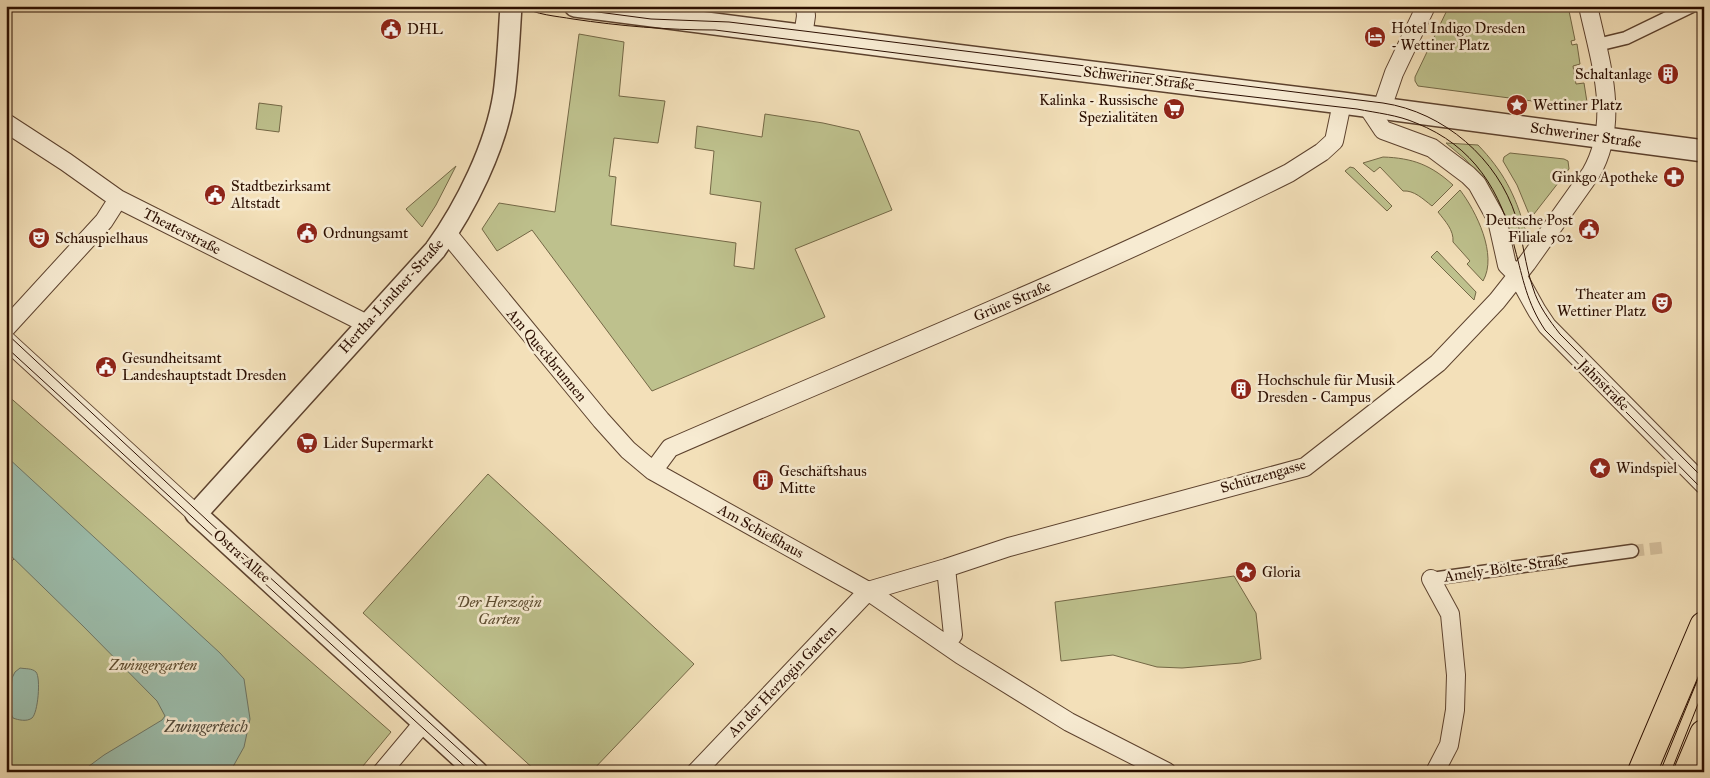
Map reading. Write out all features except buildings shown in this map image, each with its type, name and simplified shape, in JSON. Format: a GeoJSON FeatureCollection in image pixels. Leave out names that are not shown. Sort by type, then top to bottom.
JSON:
{"type":"FeatureCollection","features":[{"type":"Feature","properties":{"kind":"main road"},"geometry":{"type":"LineString","coordinates":[[1642,772],[1704,626]]}},
{"type":"Feature","properties":{"kind":"main road"},"geometry":{"type":"LineString","coordinates":[[1688,772],[1704,734]]}},
{"type":"Feature","properties":{"kind":"street","name":"Hertha-Lindner-Straße"},"geometry":{"type":"LineString","coordinates":[[196,514],[435,250],[463,208],[481,168],[496,126],[504,95],[511,6]]}},
{"type":"Feature","properties":{"kind":"street","name":"Schweriner Straße"},"geometry":{"type":"LineString","coordinates":[[575,6],[1374,107],[1704,151]]}},
{"type":"Feature","properties":{"kind":"street"},"geometry":{"type":"LineString","coordinates":[[803,36],[806,16],[805,6]]}},
{"type":"Feature","properties":{"kind":"street"},"geometry":{"type":"LineString","coordinates":[[1426,6],[1394,73],[1374,107],[1383,130],[1432,148],[1477,184],[1497,220],[1507,265],[1517,275],[1591,173],[1598,161],[1605,139],[1607,100],[1588,6]]}},
{"type":"Feature","properties":{"kind":"street"},"geometry":{"type":"LineString","coordinates":[[1597,45],[1626,38],[1692,6]]}},
{"type":"Feature","properties":{"kind":"street","name":"Grüne Straße"},"geometry":{"type":"LineString","coordinates":[[654,471],[670,448],[1060,281],[1289,173],[1322,152],[1334,141],[1342,103]]}},
{"type":"Feature","properties":{"kind":"street","name":"Theaterstraße"},"geometry":{"type":"LineString","coordinates":[[6,123],[118,199],[367,324]]}},
{"type":"Feature","properties":{"kind":"street"},"geometry":{"type":"LineString","coordinates":[[6,328],[104,221],[118,199]]}},
{"type":"Feature","properties":{"kind":"street","name":"Am Queckbrunnen"},"geometry":{"type":"LineString","coordinates":[[447,233],[601,420],[628,450],[654,471]]}},
{"type":"Feature","properties":{"kind":"street","name":"Jahnstraße"},"geometry":{"type":"LineString","coordinates":[[1517,275],[1547,326],[1704,485]]}},
{"type":"Feature","properties":{"kind":"street","name":"Schützengasse"},"geometry":{"type":"LineString","coordinates":[[946,568],[1009,547],[1305,467],[1438,364],[1497,301],[1517,275]]}},
{"type":"Feature","properties":{"kind":"street","name":"Ostra-Allee"},"geometry":{"type":"LineString","coordinates":[[6,340],[477,772]]}},
{"type":"Feature","properties":{"kind":"street","name":"Am Schießhaus"},"geometry":{"type":"LineString","coordinates":[[654,471],[868,591],[961,656],[1069,722],[1157,769]]}},
{"type":"Feature","properties":{"kind":"street","name":"Amely-Bölte-Straße"},"geometry":{"type":"LineString","coordinates":[[1435,772],[1448,744],[1455,710],[1456,675],[1450,614],[1431,579],[1632,551]]}},
{"type":"Feature","properties":{"kind":"street"},"geometry":{"type":"LineString","coordinates":[[868,591],[946,568],[953,635],[945,644]]}},
{"type":"Feature","properties":{"kind":"street","name":"An der Herzogin Garten"},"geometry":{"type":"LineString","coordinates":[[696,772],[868,591]]}},
{"type":"Feature","properties":{"kind":"street"},"geometry":{"type":"LineString","coordinates":[[382,772],[423,723]]}},
{"type":"Feature","properties":{"kind":"green space"},"geometry":{"type":"Polygon","coordinates":[[[1449,6],[1568,6],[1575,40],[1571,41],[1572,45],[1577,44],[1580,64],[1573,66],[1576,84],[1584,83],[1587,102],[1578,107],[1418,86],[1415,77],[1449,6]]]}},
{"type":"Feature","properties":{"kind":"green space"},"geometry":{"type":"Polygon","coordinates":[[[579,34],[624,42],[619,96],[665,101],[658,143],[614,138],[609,176],[616,177],[611,225],[736,243],[734,266],[754,269],[761,202],[710,194],[714,151],[695,148],[697,126],[762,137],[765,114],[859,131],[892,210],[795,249],[825,317],[652,391],[532,230],[497,251],[482,229],[499,203],[555,212],[579,34]]]}},
{"type":"Feature","properties":{"kind":"green space"},"geometry":{"type":"Polygon","coordinates":[[[259,103],[282,106],[279,132],[256,129],[259,103]]]}},
{"type":"Feature","properties":{"kind":"green space"},"geometry":{"type":"Polygon","coordinates":[[[1446,143],[1478,145],[1501,174],[1517,205],[1525,229],[1510,248],[1475,170],[1446,143]]]}},
{"type":"Feature","properties":{"kind":"green space"},"geometry":{"type":"Polygon","coordinates":[[[1510,153],[1568,161],[1569,169],[1532,215],[1529,214],[1517,185],[1503,161],[1504,157],[1510,153]]]}},
{"type":"Feature","properties":{"kind":"green space"},"geometry":{"type":"Polygon","coordinates":[[[1383,157],[1404,159],[1421,164],[1437,172],[1453,185],[1432,206],[1415,193],[1403,191],[1380,167],[1374,172],[1363,163],[1383,157]]]}},
{"type":"Feature","properties":{"kind":"green space"},"geometry":{"type":"Polygon","coordinates":[[[456,166],[436,205],[422,227],[406,209],[456,166]]]}},
{"type":"Feature","properties":{"kind":"green space"},"geometry":{"type":"Polygon","coordinates":[[[1350,167],[1354,168],[1392,206],[1387,211],[1345,171],[1350,167]]]}},
{"type":"Feature","properties":{"kind":"green space"},"geometry":{"type":"Polygon","coordinates":[[[1460,190],[1478,221],[1487,246],[1487,270],[1483,281],[1467,264],[1470,261],[1453,242],[1451,230],[1438,212],[1460,190]]]}},
{"type":"Feature","properties":{"kind":"green space"},"geometry":{"type":"Polygon","coordinates":[[[1437,251],[1476,292],[1474,300],[1431,257],[1437,251]]]}},
{"type":"Feature","properties":{"kind":"green space","name":"Zwingergarten"},"geometry":{"type":"Polygon","coordinates":[[[6,394],[391,732],[358,772],[6,772],[6,567],[14,559],[6,551],[6,394]]]}},
{"type":"Feature","properties":{"kind":"green space","name":"Der Herzogin Garten"},"geometry":{"type":"Polygon","coordinates":[[[488,474],[694,664],[591,772],[537,772],[363,613],[488,474]]]}},
{"type":"Feature","properties":{"kind":"green space"},"geometry":{"type":"Polygon","coordinates":[[[1234,576],[1256,613],[1261,659],[1241,663],[1182,668],[1157,667],[1113,655],[1061,661],[1055,602],[1234,576]]]}},
{"type":"Feature","properties":{"kind":"water","name":"Zwingerteich"},"geometry":{"type":"Polygon","coordinates":[[[6,456],[220,653],[244,679],[250,719],[244,747],[230,772],[81,772],[104,755],[162,720],[165,716],[157,701],[6,551],[6,456]]]}},
{"type":"Feature","properties":{"kind":"water"},"geometry":{"type":"Polygon","coordinates":[[[20,668],[30,669],[38,675],[39,688],[34,715],[32,718],[25,720],[13,718],[9,710],[12,678],[20,668]]]}},
{"type":"Feature","properties":{"kind":"tunnel"},"geometry":{"type":"LineString","coordinates":[[1632,551],[1667,547]]}},
{"type":"Feature","properties":{"kind":"tram line"},"geometry":{"type":"LineString","coordinates":[[521,6],[553,16],[626,26],[715,30],[1141,84],[1357,109],[1409,120],[1454,144],[1482,173],[1502,208],[1523,281],[1534,310],[1545,330],[1704,491]]}},
{"type":"Feature","properties":{"kind":"tram line"},"geometry":{"type":"LineString","coordinates":[[552,6],[651,19],[729,22],[1383,103],[1427,116],[1466,142],[1496,176],[1508,196],[1516,217],[1535,294],[1544,312],[1556,329],[1704,479]]}},
{"type":"Feature","properties":{"kind":"tram line"},"geometry":{"type":"LineString","coordinates":[[6,333],[222,534],[484,772]]}},
{"type":"Feature","properties":{"kind":"tram line"},"geometry":{"type":"LineString","coordinates":[[6,347],[471,772]]}},
{"type":"Feature","properties":{"kind":"tram line"},"geometry":{"type":"LineString","coordinates":[[1660,772],[1704,664]]}},
{"type":"Feature","properties":{"kind":"tram line"},"geometry":{"type":"LineString","coordinates":[[1671,772],[1704,689]]}},
{"type":"Feature","properties":{"kind":"place","name":"DHL"},"geometry":{"type":"Point","coordinates":[391,29]}},
{"type":"Feature","properties":{"kind":"place","name":"Hotel Indigo Dresden - Wettiner Platz"},"geometry":{"type":"Point","coordinates":[1375,37]}},
{"type":"Feature","properties":{"kind":"place","name":"Schaltanlage"},"geometry":{"type":"Point","coordinates":[1668,74]}},
{"type":"Feature","properties":{"kind":"place","name":"Wettiner Platz"},"geometry":{"type":"Point","coordinates":[1517,105]}},
{"type":"Feature","properties":{"kind":"place","name":"Kalinka - Russische Spezialitäten"},"geometry":{"type":"Point","coordinates":[1174,109]}},
{"type":"Feature","properties":{"kind":"place","name":"Ginkgo Apotheke"},"geometry":{"type":"Point","coordinates":[1674,177]}},
{"type":"Feature","properties":{"kind":"place","name":"Stadtbezirksamt Altstadt"},"geometry":{"type":"Point","coordinates":[215,195]}},
{"type":"Feature","properties":{"kind":"place","name":"Deutsche Post Filiale 502"},"geometry":{"type":"Point","coordinates":[1589,229]}},
{"type":"Feature","properties":{"kind":"place","name":"Ordnungsamt"},"geometry":{"type":"Point","coordinates":[307,233]}},
{"type":"Feature","properties":{"kind":"place","name":"Schauspielhaus"},"geometry":{"type":"Point","coordinates":[39,238]}},
{"type":"Feature","properties":{"kind":"place","name":"Theater am Wettiner Platz"},"geometry":{"type":"Point","coordinates":[1662,303]}},
{"type":"Feature","properties":{"kind":"place","name":"Gesundheitsamt Landeshauptstadt Dresden"},"geometry":{"type":"Point","coordinates":[106,367]}},
{"type":"Feature","properties":{"kind":"place","name":"Hochschule für Musik Dresden - Campus"},"geometry":{"type":"Point","coordinates":[1241,389]}},
{"type":"Feature","properties":{"kind":"place","name":"Lider Supermarkt"},"geometry":{"type":"Point","coordinates":[307,443]}},
{"type":"Feature","properties":{"kind":"place","name":"Windspiel"},"geometry":{"type":"Point","coordinates":[1600,468]}},
{"type":"Feature","properties":{"kind":"place","name":"Geschäftshaus Mitte"},"geometry":{"type":"Point","coordinates":[763,480]}},
{"type":"Feature","properties":{"kind":"place","name":"Gloria"},"geometry":{"type":"Point","coordinates":[1246,572]}}]}
